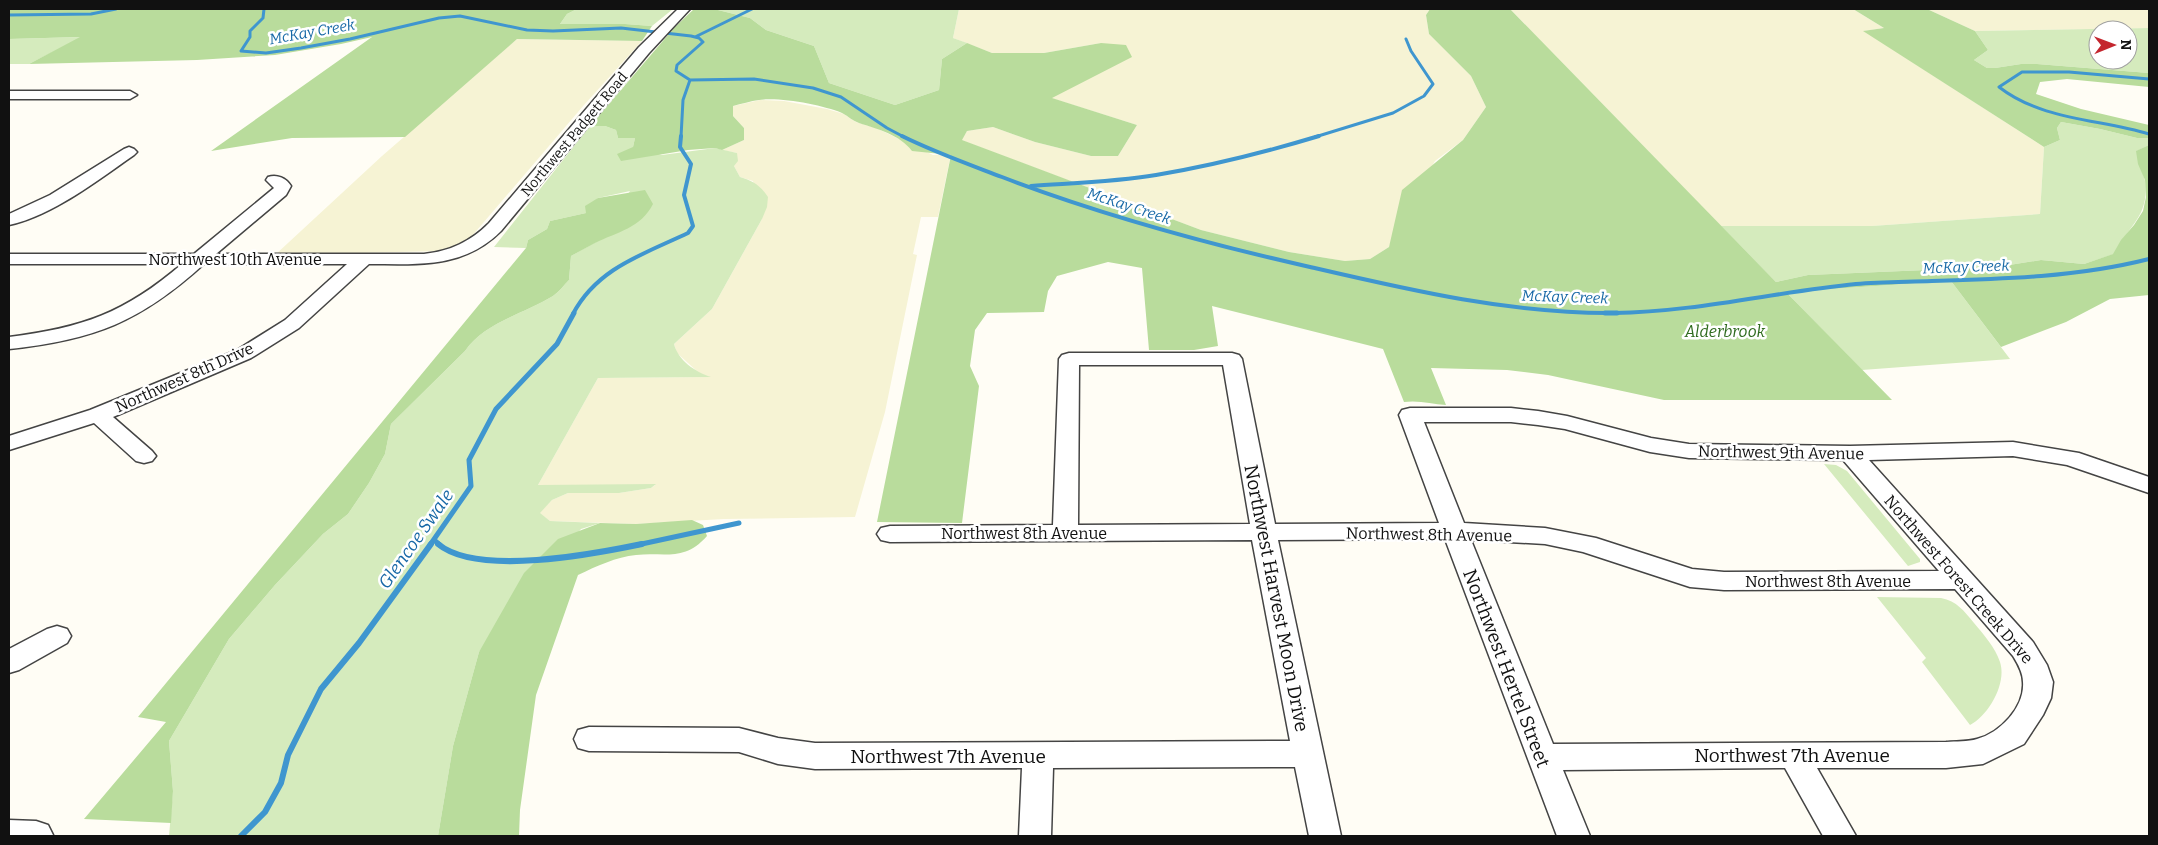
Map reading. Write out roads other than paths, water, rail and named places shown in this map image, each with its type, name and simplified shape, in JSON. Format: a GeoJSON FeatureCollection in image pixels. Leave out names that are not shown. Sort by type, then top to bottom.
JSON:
{"type":"FeatureCollection","features":[{"type":"Feature","properties":{"kind":"street","name":"Northwest Padgett Road"},"geometry":{"type":"LineString","coordinates":[[460,252],[474,246],[492,232],[644,50],[684,9]]}},
{"type":"Feature","properties":{"kind":"street"},"geometry":{"type":"LineString","coordinates":[[9,95],[130,95]]}},
{"type":"Feature","properties":{"kind":"street"},"geometry":{"type":"LineString","coordinates":[[9,220],[49,202],[129,152]]}},
{"type":"Feature","properties":{"kind":"street"},"geometry":{"type":"LineString","coordinates":[[9,343],[70,334],[105,323],[141,305],[200,259],[228,233],[280,191],[283,186],[274,180]]}},
{"type":"Feature","properties":{"kind":"street","name":"Northwest 10th Avenue"},"geometry":{"type":"LineString","coordinates":[[9,259],[433,258],[460,252]]}},
{"type":"Feature","properties":{"kind":"street","name":"Northwest 8th Drive"},"geometry":{"type":"LineString","coordinates":[[9,443],[98,414],[244,354],[292,324],[364,259]]}},
{"type":"Feature","properties":{"kind":"street","name":"Northwest Harvest Moon Drive"},"geometry":{"type":"LineString","coordinates":[[1065,533],[1069,358],[1232,359],[1263,532],[1325,836]]}},
{"type":"Feature","properties":{"kind":"street"},"geometry":{"type":"LineString","coordinates":[[98,414],[144,456]]}},
{"type":"Feature","properties":{"kind":"street","name":"Northwest 9th Avenue"},"geometry":{"type":"LineString","coordinates":[[1410,415],[1502,415],[1538,418],[1567,423],[1650,445],[1689,451],[1850,453],[1981,449],[2039,452],[2071,458],[2149,485]]}},
{"type":"Feature","properties":{"kind":"street","name":"Northwest Hertel Street"},"geometry":{"type":"LineString","coordinates":[[1410,415],[1572,836]]}},
{"type":"Feature","properties":{"kind":"street","name":"Northwest Forest Creek Drive"},"geometry":{"type":"LineString","coordinates":[[1850,453],[2023,649],[2034,665],[2038,682],[2036,698],[2028,715]]}},
{"type":"Feature","properties":{"kind":"street","name":"Northwest 8th Avenue"},"geometry":{"type":"LineString","coordinates":[[890,534],[1454,531],[1544,536],[1587,544],[1690,578],[1724,581],[1963,580]]}},
{"type":"Feature","properties":{"kind":"street"},"geometry":{"type":"LineString","coordinates":[[9,662],[57,636]]}},
{"type":"Feature","properties":{"kind":"street","name":"Northwest 7th Avenue"},"geometry":{"type":"LineString","coordinates":[[1542,757],[1946,755],[1983,751],[2013,735],[2028,715]]}},
{"type":"Feature","properties":{"kind":"street","name":"Northwest 7th Avenue"},"geometry":{"type":"LineString","coordinates":[[589,739],[739,740],[778,750],[815,756],[1308,754]]}},
{"type":"Feature","properties":{"kind":"street"},"geometry":{"type":"LineString","coordinates":[[1793,755],[1840,836]]}},
{"type":"Feature","properties":{"kind":"street"},"geometry":{"type":"LineString","coordinates":[[1035,836],[1038,756]]}},
{"type":"Feature","properties":{"kind":"waterway","name":"McKay Creek"},"geometry":{"type":"LineString","coordinates":[[9,15],[91,14],[116,9]]}},
{"type":"Feature","properties":{"kind":"waterway","name":"McKay Creek"},"geometry":{"type":"LineString","coordinates":[[264,9],[263,18],[250,31],[250,37],[241,51],[266,53],[301,48],[350,39],[439,18],[460,16],[527,30],[553,31],[621,28],[695,37]]}},
{"type":"Feature","properties":{"kind":"waterway"},"geometry":{"type":"LineString","coordinates":[[695,37],[752,9]]}},
{"type":"Feature","properties":{"kind":"waterway","name":"McKay Creek"},"geometry":{"type":"LineString","coordinates":[[690,80],[676,71],[677,65],[703,42],[695,37]]}},
{"type":"Feature","properties":{"kind":"waterway"},"geometry":{"type":"LineString","coordinates":[[1315,137],[1393,113],[1424,96],[1433,84],[1411,51],[1406,39]]}},
{"type":"Feature","properties":{"kind":"waterway","name":"McKay Creek"},"geometry":{"type":"LineString","coordinates":[[2149,79],[2069,72],[2022,72],[1999,87],[2015,98],[2052,112],[2149,134]]}},
{"type":"Feature","properties":{"kind":"waterway","name":"McKay Creek"},"geometry":{"type":"LineString","coordinates":[[690,80],[754,79],[813,88],[841,97],[903,136]]}},
{"type":"Feature","properties":{"kind":"waterway","name":"Glencoe Swale"},"geometry":{"type":"LineString","coordinates":[[681,137],[683,100],[690,80]]}},
{"type":"Feature","properties":{"kind":"waterway","name":"Glencoe Swale"},"geometry":{"type":"LineString","coordinates":[[573,314],[583,298],[608,274],[623,264],[688,233],[693,226],[684,195],[691,164],[680,147],[681,136]]}},
{"type":"Feature","properties":{"kind":"waterway","name":"McKay Creek"},"geometry":{"type":"LineString","coordinates":[[903,136],[951,158],[1078,204],[1193,238],[1271,258],[1460,299],[1537,309],[1614,313]]}},
{"type":"Feature","properties":{"kind":"waterway"},"geometry":{"type":"LineString","coordinates":[[1031,186],[1110,181],[1156,175],[1238,158],[1319,136]]}},
{"type":"Feature","properties":{"kind":"waterway","name":"McKay Creek"},"geometry":{"type":"LineString","coordinates":[[1614,313],[1675,309],[1856,284],[2041,276],[2095,270],[2149,259]]}},
{"type":"Feature","properties":{"kind":"waterway","name":"Glencoe Swale"},"geometry":{"type":"LineString","coordinates":[[430,545],[471,486],[469,460],[496,409],[557,344],[574,313]]}},
{"type":"Feature","properties":{"kind":"waterway","name":"McKay Creek"},"geometry":{"type":"LineString","coordinates":[[1605,313],[1614,313]]}},
{"type":"Feature","properties":{"kind":"waterway"},"geometry":{"type":"LineString","coordinates":[[638,545],[739,523]]}},
{"type":"Feature","properties":{"kind":"waterway","name":"Glencoe Swale"},"geometry":{"type":"LineString","coordinates":[[434,540],[440,545]]}},
{"type":"Feature","properties":{"kind":"waterway","name":"Glencoe Swale"},"geometry":{"type":"LineString","coordinates":[[241,836],[265,812],[281,783],[288,755],[321,689],[359,643],[431,544]]}},
{"type":"Feature","properties":{"kind":"waterway"},"geometry":{"type":"LineString","coordinates":[[438,544],[456,554],[480,559],[507,561],[567,557],[638,545]]}},
{"type":"Feature","properties":{"kind":"park label","name":"Alderbrook"},"geometry":{"type":"Point","coordinates":[1725,331]}}]}
